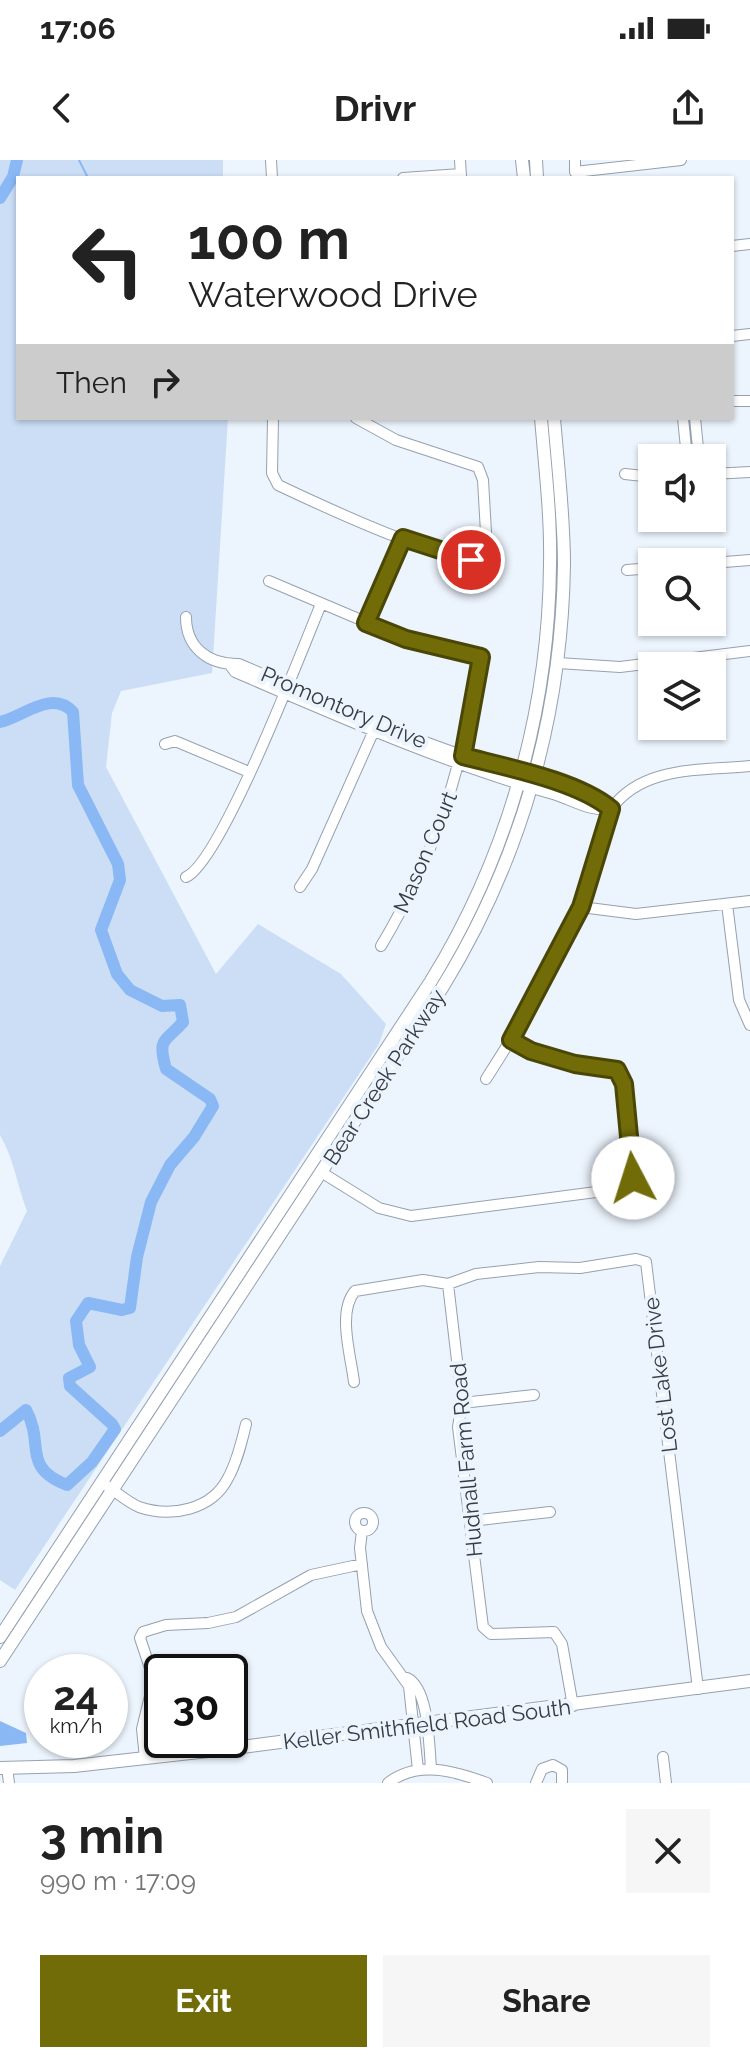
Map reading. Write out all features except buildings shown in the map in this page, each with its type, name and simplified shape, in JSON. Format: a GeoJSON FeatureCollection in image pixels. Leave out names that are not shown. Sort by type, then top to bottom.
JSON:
{"type":"FeatureCollection","features":[{"type":"Feature","properties":{"kind":"main road","name":"Bear Creek Parkway"},"geometry":{"type":"LineString","coordinates":[[0,1661],[24,1613],[321,1172],[466,948],[497,883],[526,780],[548,631],[550,551],[541,420]]}},
{"type":"Feature","properties":{"kind":"main road","name":"Bear Creek Parkway"},"geometry":{"type":"LineString","coordinates":[[108,1486],[448,953],[485,878],[548,723],[558,663],[564,561],[554,420]]}},
{"type":"Feature","properties":{"kind":"main road","name":"Bear Creek Parkway"},"geometry":{"type":"LineString","coordinates":[[0,1637],[24,1613]]}},
{"type":"Feature","properties":{"kind":"main road","name":"Keller Smithfield Road South"},"geometry":{"type":"LineString","coordinates":[[248,1745],[750,1681]]}},
{"type":"Feature","properties":{"kind":"main road","name":"Keller Smithfield Road South"},"geometry":{"type":"LineString","coordinates":[[2,1767],[74,1766],[145,1758]]}},
{"type":"Feature","properties":{"kind":"street"},"geometry":{"type":"LineString","coordinates":[[460,160],[461,176]]}},
{"type":"Feature","properties":{"kind":"street"},"geometry":{"type":"LineString","coordinates":[[575,160],[575,172],[681,160]]}},
{"type":"Feature","properties":{"kind":"street"},"geometry":{"type":"LineString","coordinates":[[273,420],[271,467],[275,481],[403,538],[446,554],[483,559],[487,550],[480,471],[473,464],[396,440],[360,420]]}},
{"type":"Feature","properties":{"kind":"street"},"geometry":{"type":"LineString","coordinates":[[683,420],[686,444]]}},
{"type":"Feature","properties":{"kind":"street"},"geometry":{"type":"LineString","coordinates":[[695,420],[698,444]]}},
{"type":"Feature","properties":{"kind":"street"},"geometry":{"type":"LineString","coordinates":[[726,473],[750,472]]}},
{"type":"Feature","properties":{"kind":"street"},"geometry":{"type":"LineString","coordinates":[[625,474],[638,475]]}},
{"type":"Feature","properties":{"kind":"street"},"geometry":{"type":"LineString","coordinates":[[269,581],[366,623],[403,538]]}},
{"type":"Feature","properties":{"kind":"street"},"geometry":{"type":"LineString","coordinates":[[726,562],[750,560]]}},
{"type":"Feature","properties":{"kind":"street"},"geometry":{"type":"LineString","coordinates":[[627,570],[638,569]]}},
{"type":"Feature","properties":{"kind":"street"},"geometry":{"type":"LineString","coordinates":[[186,877],[195,873],[225,823],[321,604]]}},
{"type":"Feature","properties":{"kind":"street","name":"Promontory Drive"},"geometry":{"type":"LineString","coordinates":[[186,617],[191,645],[229,664],[239,664],[284,688],[462,761],[601,801],[611,809]]}},
{"type":"Feature","properties":{"kind":"street","name":"Mason Court"},"geometry":{"type":"LineString","coordinates":[[366,623],[418,643],[481,657],[462,761],[431,850],[381,946]]}},
{"type":"Feature","properties":{"kind":"street"},"geometry":{"type":"LineString","coordinates":[[558,663],[620,667],[750,651]]}},
{"type":"Feature","properties":{"kind":"street"},"geometry":{"type":"LineString","coordinates":[[300,887],[312,869],[375,727]]}},
{"type":"Feature","properties":{"kind":"street"},"geometry":{"type":"LineString","coordinates":[[165,744],[175,741],[249,772]]}},
{"type":"Feature","properties":{"kind":"street"},"geometry":{"type":"LineString","coordinates":[[486,1079],[511,1040],[581,907],[611,809],[637,783],[654,776],[750,766]]}},
{"type":"Feature","properties":{"kind":"street"},"geometry":{"type":"LineString","coordinates":[[581,907],[636,914],[750,901]]}},
{"type":"Feature","properties":{"kind":"street"},"geometry":{"type":"LineString","coordinates":[[727,904],[739,1000],[750,1025]]}},
{"type":"Feature","properties":{"kind":"street"},"geometry":{"type":"LineString","coordinates":[[321,1172],[379,1208],[411,1216],[627,1188],[633,1171],[623,1077],[610,1067],[575,1064],[531,1051],[511,1040]]}},
{"type":"Feature","properties":{"kind":"street","name":"Lost Lake Drive"},"geometry":{"type":"LineString","coordinates":[[448,1284],[476,1274],[539,1267],[580,1268],[636,1259],[646,1262],[698,1689]]}},
{"type":"Feature","properties":{"kind":"street"},"geometry":{"type":"LineString","coordinates":[[354,1382],[346,1315],[348,1300],[355,1291],[423,1280],[448,1284]]}},
{"type":"Feature","properties":{"kind":"street","name":"Hudnall Farm Road"},"geometry":{"type":"LineString","coordinates":[[448,1284],[462,1403],[458,1427],[485,1632],[554,1632],[562,1644],[573,1706]]}},
{"type":"Feature","properties":{"kind":"street"},"geometry":{"type":"LineString","coordinates":[[462,1403],[534,1395]]}},
{"type":"Feature","properties":{"kind":"street"},"geometry":{"type":"LineString","coordinates":[[108,1486],[138,1506],[164,1512],[196,1508],[217,1493],[228,1479],[246,1424]]}},
{"type":"Feature","properties":{"kind":"street"},"geometry":{"type":"LineString","coordinates":[[471,1521],[550,1512]]}},
{"type":"Feature","properties":{"kind":"street"},"geometry":{"type":"LineString","coordinates":[[362,1531],[362,1564],[371,1626],[381,1647],[405,1677],[417,1686],[426,1723],[431,1768]]}},
{"type":"Feature","properties":{"kind":"street"},"geometry":{"type":"LineString","coordinates":[[144,1654],[141,1645],[143,1632],[166,1625],[208,1623],[236,1617],[311,1575],[362,1564]]}},
{"type":"Feature","properties":{"kind":"street"},"geometry":{"type":"LineString","coordinates":[[405,1677],[418,1770]]}},
{"type":"Feature","properties":{"kind":"street"},"geometry":{"type":"LineString","coordinates":[[144,1721],[144,1748]]}},
{"type":"Feature","properties":{"kind":"street"},"geometry":{"type":"LineString","coordinates":[[663,1757],[666,1783]]}},
{"type":"Feature","properties":{"kind":"street"},"geometry":{"type":"LineString","coordinates":[[536,1783],[542,1769],[553,1765],[562,1770],[562,1783]]}},
{"type":"Feature","properties":{"kind":"street"},"geometry":{"type":"LineString","coordinates":[[2,1767],[9,1783]]}},
{"type":"Feature","properties":{"kind":"street"},"geometry":{"type":"LineString","coordinates":[[388,1783],[431,1768],[487,1783]]}},
{"type":"Feature","properties":{"kind":"shaded area"},"geometry":{"type":"Polygon","coordinates":[[[0,160],[223,160],[223,176],[16,176],[16,420],[228,420],[212,673],[121,691],[112,713],[106,767],[216,974],[258,924],[341,974],[386,1024],[379,1044],[15,1590],[0,1580],[0,1266],[27,1211],[0,1135],[0,160]]]}},
{"type":"Feature","properties":{"kind":"water"},"geometry":{"type":"Polygon","coordinates":[[[0,1721],[24,1732],[24,1743],[0,1746],[0,1721]]]}},
{"type":"Feature","properties":{"kind":"waterway"},"geometry":{"type":"LineString","coordinates":[[0,198],[13,177],[17,160]]}},
{"type":"Feature","properties":{"kind":"waterway"},"geometry":{"type":"LineString","coordinates":[[79,160],[87,176]]}},
{"type":"Feature","properties":{"kind":"waterway"},"geometry":{"type":"LineString","coordinates":[[0,722],[47,704],[56,703],[73,712],[78,785],[118,864],[120,880],[101,930],[117,974],[130,990],[162,1006],[180,1005],[183,1022],[164,1041],[162,1051],[166,1069],[210,1099],[213,1106],[194,1137],[170,1165],[151,1202],[137,1257],[130,1308],[122,1310],[88,1303],[76,1321],[79,1345],[90,1367],[69,1378],[70,1386],[115,1429],[92,1462],[67,1485],[53,1478],[39,1462],[26,1410],[0,1431]]}},
{"type":"Feature","properties":{"kind":"route"},"geometry":{"type":"LineString","coordinates":[[471,560],[432,550],[403,538],[366,623],[429,646],[481,657],[463,756],[566,786],[601,801],[611,809],[581,907],[541,989],[511,1040],[548,1057],[575,1064],[610,1067],[620,1073],[624,1084],[633,1178]]}}]}
